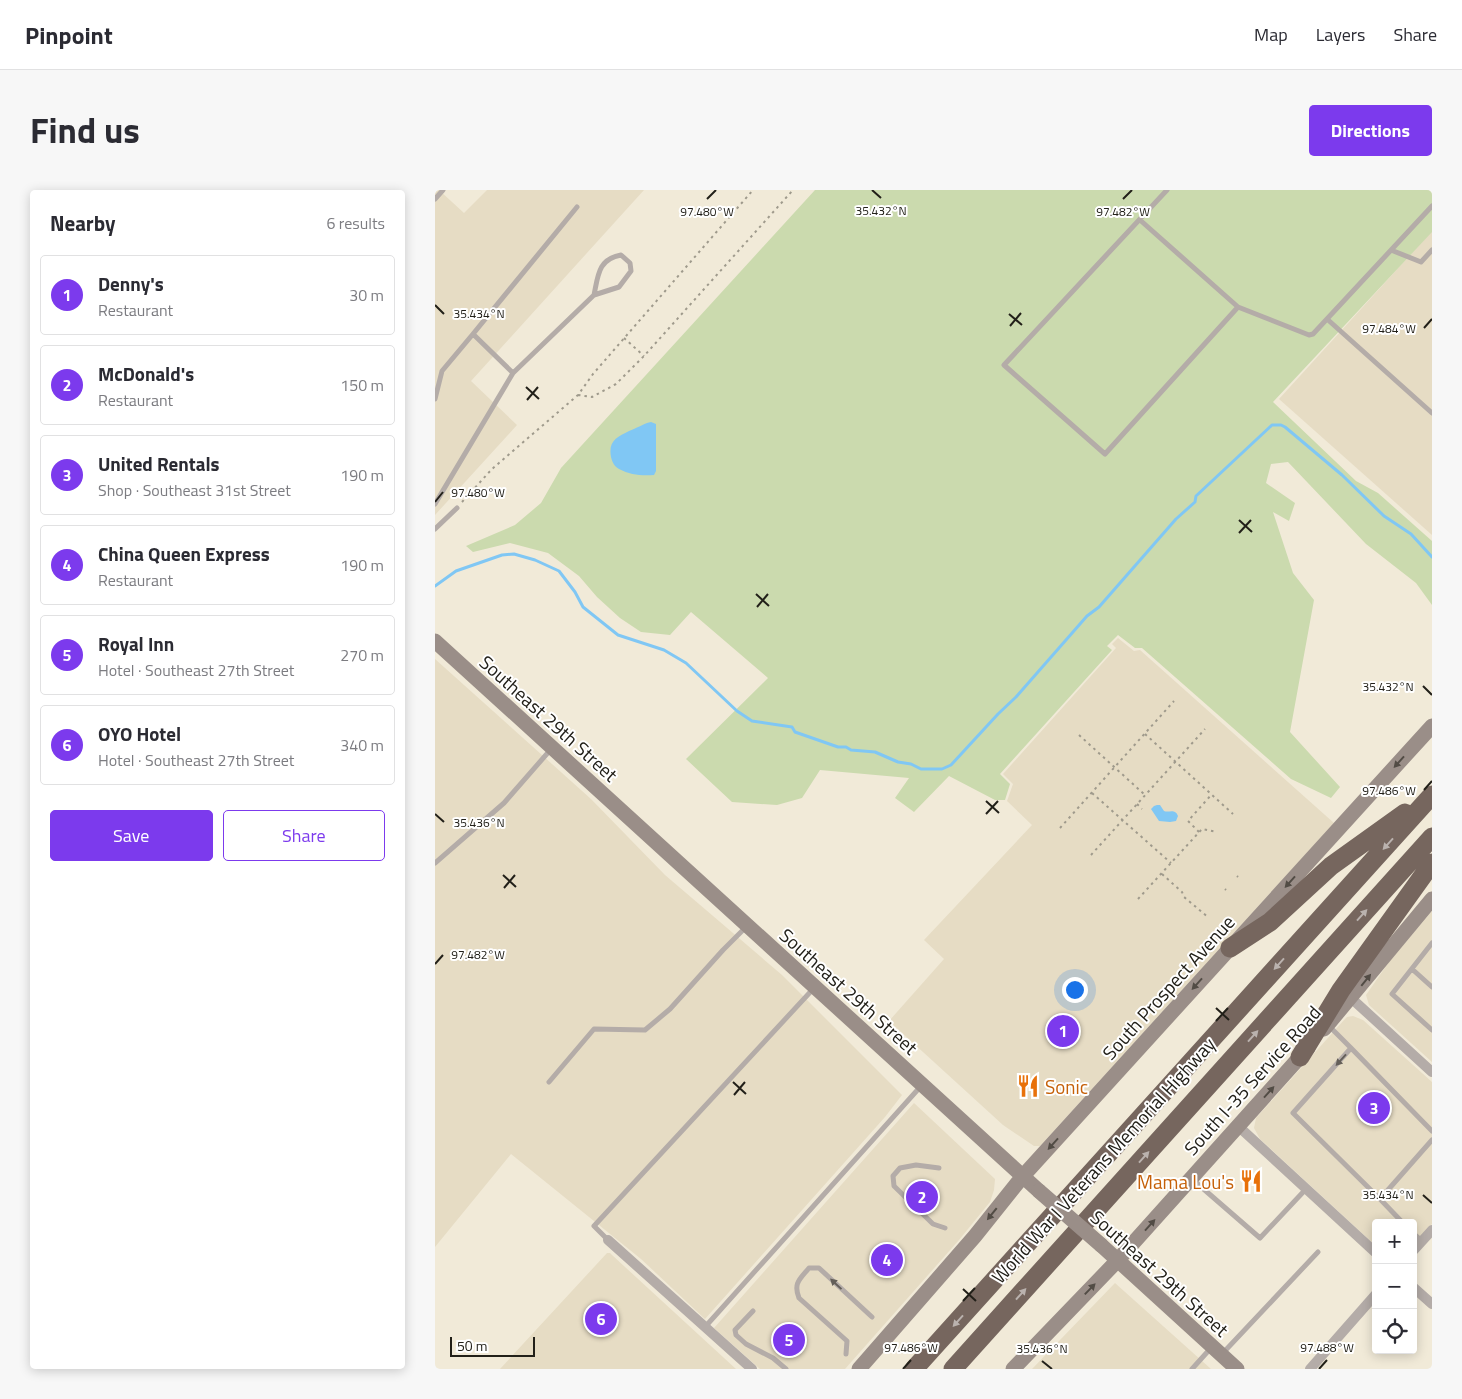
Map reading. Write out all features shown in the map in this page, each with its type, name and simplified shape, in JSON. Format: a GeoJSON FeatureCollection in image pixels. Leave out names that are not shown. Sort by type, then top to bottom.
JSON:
{"type":"FeatureCollection","features":[{"type":"Feature","properties":{"kind":"highway"},"geometry":{"type":"LineString","coordinates":[[1230,948],[1269,922],[1331,866],[1432,794]]}},
{"type":"Feature","properties":{"kind":"highway","name":"World War I Veterans Memorial Highway"},"geometry":{"type":"LineString","coordinates":[[914,1369],[1432,794]]}},
{"type":"Feature","properties":{"kind":"highway","name":"World War I Veterans Memorial Highway"},"geometry":{"type":"LineString","coordinates":[[953,1369],[1432,838]]}},
{"type":"Feature","properties":{"kind":"highway"},"geometry":{"type":"LineString","coordinates":[[1300,1057],[1341,990],[1432,863]]}},
{"type":"Feature","properties":{"kind":"main road","name":"Southeast 29th Street"},"geometry":{"type":"LineString","coordinates":[[435,640],[814,987],[1237,1369]]}},
{"type":"Feature","properties":{"kind":"main road","name":"South Prospect Avenue"},"geometry":{"type":"LineString","coordinates":[[859,1369],[975,1236],[1023,1176],[1432,726]]}},
{"type":"Feature","properties":{"kind":"main road","name":"South I-35 Service Road"},"geometry":{"type":"LineString","coordinates":[[1013,1369],[1117,1261],[1300,1057],[1432,899]]}},
{"type":"Feature","properties":{"kind":"street"},"geometry":{"type":"LineString","coordinates":[[1351,998],[1432,1072]]}},
{"type":"Feature","properties":{"kind":"street"},"geometry":{"type":"LineString","coordinates":[[1238,1126],[1372,1249]]}},
{"type":"Feature","properties":{"kind":"street"},"geometry":{"type":"LineString","coordinates":[[1417,1247],[1432,1230]]}},
{"type":"Feature","properties":{"kind":"street"},"geometry":{"type":"LineString","coordinates":[[608,1240],[752,1369]]}},
{"type":"Feature","properties":{"kind":"street"},"geometry":{"type":"LineString","coordinates":[[1417,1291],[1432,1304]]}},
{"type":"Feature","properties":{"kind":"street"},"geometry":{"type":"LineString","coordinates":[[1309,1369],[1372,1298]]}},
{"type":"Feature","properties":{"kind":"lane"},"geometry":{"type":"LineString","coordinates":[[435,199],[443,190]]}},
{"type":"Feature","properties":{"kind":"lane"},"geometry":{"type":"LineString","coordinates":[[1167,190],[1004,365],[1105,454],[1238,307]]}},
{"type":"Feature","properties":{"kind":"lane"},"geometry":{"type":"LineString","coordinates":[[1140,220],[1238,307],[1309,335],[1313,334],[1432,206]]}},
{"type":"Feature","properties":{"kind":"lane"},"geometry":{"type":"LineString","coordinates":[[435,399],[442,372],[577,207]]}},
{"type":"Feature","properties":{"kind":"lane"},"geometry":{"type":"LineString","coordinates":[[1391,250],[1421,262],[1432,250]]}},
{"type":"Feature","properties":{"kind":"lane"},"geometry":{"type":"LineString","coordinates":[[435,504],[513,373],[594,295],[619,287],[631,271],[630,262],[621,255],[611,256],[601,267],[594,295]]}},
{"type":"Feature","properties":{"kind":"lane"},"geometry":{"type":"LineString","coordinates":[[1327,319],[1432,413]]}},
{"type":"Feature","properties":{"kind":"lane"},"geometry":{"type":"LineString","coordinates":[[473,334],[513,373]]}},
{"type":"Feature","properties":{"kind":"lane"},"geometry":{"type":"LineString","coordinates":[[435,529],[457,508]]}},
{"type":"Feature","properties":{"kind":"lane"},"geometry":{"type":"LineString","coordinates":[[435,863],[504,803],[552,748]]}},
{"type":"Feature","properties":{"kind":"lane"},"geometry":{"type":"LineString","coordinates":[[549,1082],[594,1029],[645,1030],[670,1009],[747,926]]}},
{"type":"Feature","properties":{"kind":"lane"},"geometry":{"type":"LineString","coordinates":[[1432,943],[1392,994],[1432,1030]]}},
{"type":"Feature","properties":{"kind":"lane"},"geometry":{"type":"LineString","coordinates":[[1412,968],[1432,987]]}},
{"type":"Feature","properties":{"kind":"lane"},"geometry":{"type":"LineString","coordinates":[[608,1240],[594,1226],[814,987]]}},
{"type":"Feature","properties":{"kind":"lane"},"geometry":{"type":"LineString","coordinates":[[1328,1025],[1432,1131]]}},
{"type":"Feature","properties":{"kind":"lane"},"geometry":{"type":"LineString","coordinates":[[1351,1048],[1293,1113],[1399,1219]]}},
{"type":"Feature","properties":{"kind":"lane"},"geometry":{"type":"LineString","coordinates":[[705,1327],[922,1085]]}},
{"type":"Feature","properties":{"kind":"lane"},"geometry":{"type":"LineString","coordinates":[[1380,1199],[1432,1140]]}},
{"type":"Feature","properties":{"kind":"lane"},"geometry":{"type":"LineString","coordinates":[[939,1168],[916,1165],[900,1168],[893,1176],[894,1186],[933,1224],[945,1228]]}},
{"type":"Feature","properties":{"kind":"lane"},"geometry":{"type":"LineString","coordinates":[[1191,1179],[1260,1238],[1306,1189]]}},
{"type":"Feature","properties":{"kind":"lane"},"geometry":{"type":"LineString","coordinates":[[1417,1237],[1422,1241]]}},
{"type":"Feature","properties":{"kind":"lane"},"geometry":{"type":"LineString","coordinates":[[1192,1369],[1217,1351],[1318,1252]]}},
{"type":"Feature","properties":{"kind":"lane"},"geometry":{"type":"LineString","coordinates":[[846,1354],[847,1341],[799,1298],[796,1290],[799,1280],[809,1268],[819,1268],[872,1317]]}},
{"type":"Feature","properties":{"kind":"lane"},"geometry":{"type":"LineString","coordinates":[[753,1311],[735,1330],[736,1335],[746,1344],[773,1358],[786,1369]]}},
{"type":"Feature","properties":{"kind":"lane"},"geometry":{"type":"LineString","coordinates":[[735,1354],[746,1344]]}},
{"type":"Feature","properties":{"kind":"path"},"geometry":{"type":"LineString","coordinates":[[457,508],[492,469],[520,447],[577,394],[753,190]]}},
{"type":"Feature","properties":{"kind":"path"},"geometry":{"type":"LineString","coordinates":[[577,394],[592,397],[616,384],[644,356],[793,190]]}},
{"type":"Feature","properties":{"kind":"path"},"geometry":{"type":"LineString","coordinates":[[624,338],[644,356]]}},
{"type":"Feature","properties":{"kind":"path"},"geometry":{"type":"LineString","coordinates":[[1060,828],[1174,701]]}},
{"type":"Feature","properties":{"kind":"path"},"geometry":{"type":"LineString","coordinates":[[1091,856],[1205,729]]}},
{"type":"Feature","properties":{"kind":"path"},"geometry":{"type":"LineString","coordinates":[[1145,734],[1233,814]]}},
{"type":"Feature","properties":{"kind":"path"},"geometry":{"type":"LineString","coordinates":[[1079,735],[1145,795]]}},
{"type":"Feature","properties":{"kind":"path"},"geometry":{"type":"LineString","coordinates":[[1092,792],[1171,863]]}},
{"type":"Feature","properties":{"kind":"path"},"geometry":{"type":"LineString","coordinates":[[1199,832],[1188,821],[1212,794]]}},
{"type":"Feature","properties":{"kind":"path"},"geometry":{"type":"LineString","coordinates":[[1137,804],[1143,809]]}},
{"type":"Feature","properties":{"kind":"path"},"geometry":{"type":"LineString","coordinates":[[1138,899],[1202,829],[1217,832]]}},
{"type":"Feature","properties":{"kind":"path"},"geometry":{"type":"LineString","coordinates":[[1161,874],[1209,918]]}},
{"type":"Feature","properties":{"kind":"path"},"geometry":{"type":"LineString","coordinates":[[887,1252],[895,1246]]}},
{"type":"Feature","properties":{"kind":"shaded area"},"geometry":{"type":"Polygon","coordinates":[[[435,190],[439,190],[464,213],[487,190],[644,190],[471,381],[517,425],[435,515],[435,190]]]}},
{"type":"Feature","properties":{"kind":"shaded area"},"geometry":{"type":"Polygon","coordinates":[[[1432,231],[1432,535],[1279,399],[1432,231]]]}},
{"type":"Feature","properties":{"kind":"shaded area"},"geometry":{"type":"Polygon","coordinates":[[[1118,638],[1134,651],[1140,650],[1334,823],[1040,1146],[1034,1146],[1003,1125],[889,1021],[944,959],[924,940],[1032,825],[1007,801],[1013,784],[1003,774],[1116,648],[1112,644],[1118,638]]]}},
{"type":"Feature","properties":{"kind":"shaded area"},"geometry":{"type":"Polygon","coordinates":[[[435,659],[591,799],[665,875],[782,975],[902,1095],[885,1117],[705,1319],[641,1259],[511,1154],[435,1247],[435,659]]]}},
{"type":"Feature","properties":{"kind":"shaded area"},"geometry":{"type":"Polygon","coordinates":[[[1432,911],[1432,1062],[1369,1005],[1366,995],[1389,962],[1432,911]]]}},
{"type":"Feature","properties":{"kind":"shaded area"},"geometry":{"type":"Polygon","coordinates":[[[1353,1016],[1363,1020],[1432,1082],[1432,1224],[1417,1241],[1417,1219],[1372,1219],[1372,1242],[1260,1139],[1254,1128],[1256,1118],[1347,1017],[1353,1016]]]}},
{"type":"Feature","properties":{"kind":"shaded area"},"geometry":{"type":"Polygon","coordinates":[[[914,1103],[995,1179],[990,1202],[959,1240],[845,1369],[760,1369],[714,1328],[914,1103]]]}},
{"type":"Feature","properties":{"kind":"shaded area"},"geometry":{"type":"Polygon","coordinates":[[[607,1253],[610,1253],[736,1369],[500,1369],[607,1253]]]}},
{"type":"Feature","properties":{"kind":"shaded area"},"geometry":{"type":"Polygon","coordinates":[[[1115,1283],[1211,1369],[1032,1369],[1115,1283]]]}},
{"type":"Feature","properties":{"kind":"green space"},"geometry":{"type":"Polygon","coordinates":[[[815,190],[1432,190],[1432,232],[1273,402],[1356,481],[1378,493],[1432,541],[1432,605],[1416,583],[1366,544],[1288,462],[1271,464],[1266,483],[1295,503],[1289,521],[1273,512],[1293,573],[1314,600],[1290,732],[1340,787],[1331,798],[1291,779],[1142,648],[1135,648],[1118,635],[1107,646],[1112,650],[1000,774],[1010,784],[1005,800],[995,800],[949,776],[914,812],[895,798],[909,778],[820,770],[802,798],[777,805],[732,802],[686,759],[768,678],[691,612],[670,635],[641,632],[620,618],[597,597],[579,576],[548,553],[510,543],[473,552],[466,546],[515,525],[541,503],[561,468],[815,190]]]}},
{"type":"Feature","properties":{"kind":"water"},"geometry":{"type":"Polygon","coordinates":[[[651,422],[656,424],[656,471],[654,475],[632,474],[618,468],[614,464],[610,452],[614,440],[629,431],[651,422]]]}},
{"type":"Feature","properties":{"kind":"water"},"geometry":{"type":"Polygon","coordinates":[[[1160,805],[1164,811],[1174,811],[1178,816],[1176,821],[1159,821],[1151,809],[1160,805]]]}},
{"type":"Feature","properties":{"kind":"waterway"},"geometry":{"type":"LineString","coordinates":[[435,586],[456,571],[502,555],[514,554],[535,560],[559,571],[575,592],[583,607],[618,635],[664,650],[686,663],[737,711],[752,721],[792,727],[795,732],[838,747],[875,752],[921,769],[942,769],[951,765],[1016,697],[1087,616],[1099,607],[1176,519],[1195,502],[1196,496],[1272,425],[1285,427],[1342,475],[1384,516],[1411,534],[1432,557]]}},
{"type":"Feature","properties":{"kind":"place","name":"Denny's"},"geometry":{"type":"Point","coordinates":[1063,1031]}},
{"type":"Feature","properties":{"kind":"place","name":"Sonic"},"geometry":{"type":"Point","coordinates":[1028,1086]}},
{"type":"Feature","properties":{"kind":"place","name":"United Rentals"},"geometry":{"type":"Point","coordinates":[1374,1108]}},
{"type":"Feature","properties":{"kind":"place","name":"Mama Lou's"},"geometry":{"type":"Point","coordinates":[1251,1181]}},
{"type":"Feature","properties":{"kind":"place","name":"McDonald's"},"geometry":{"type":"Point","coordinates":[922,1197]}},
{"type":"Feature","properties":{"kind":"place","name":"China Queen Express"},"geometry":{"type":"Point","coordinates":[887,1260]}},
{"type":"Feature","properties":{"kind":"place","name":"OYO Hotel"},"geometry":{"type":"Point","coordinates":[601,1319]}},
{"type":"Feature","properties":{"kind":"place","name":"Royal Inn"},"geometry":{"type":"Point","coordinates":[789,1340]}}]}
